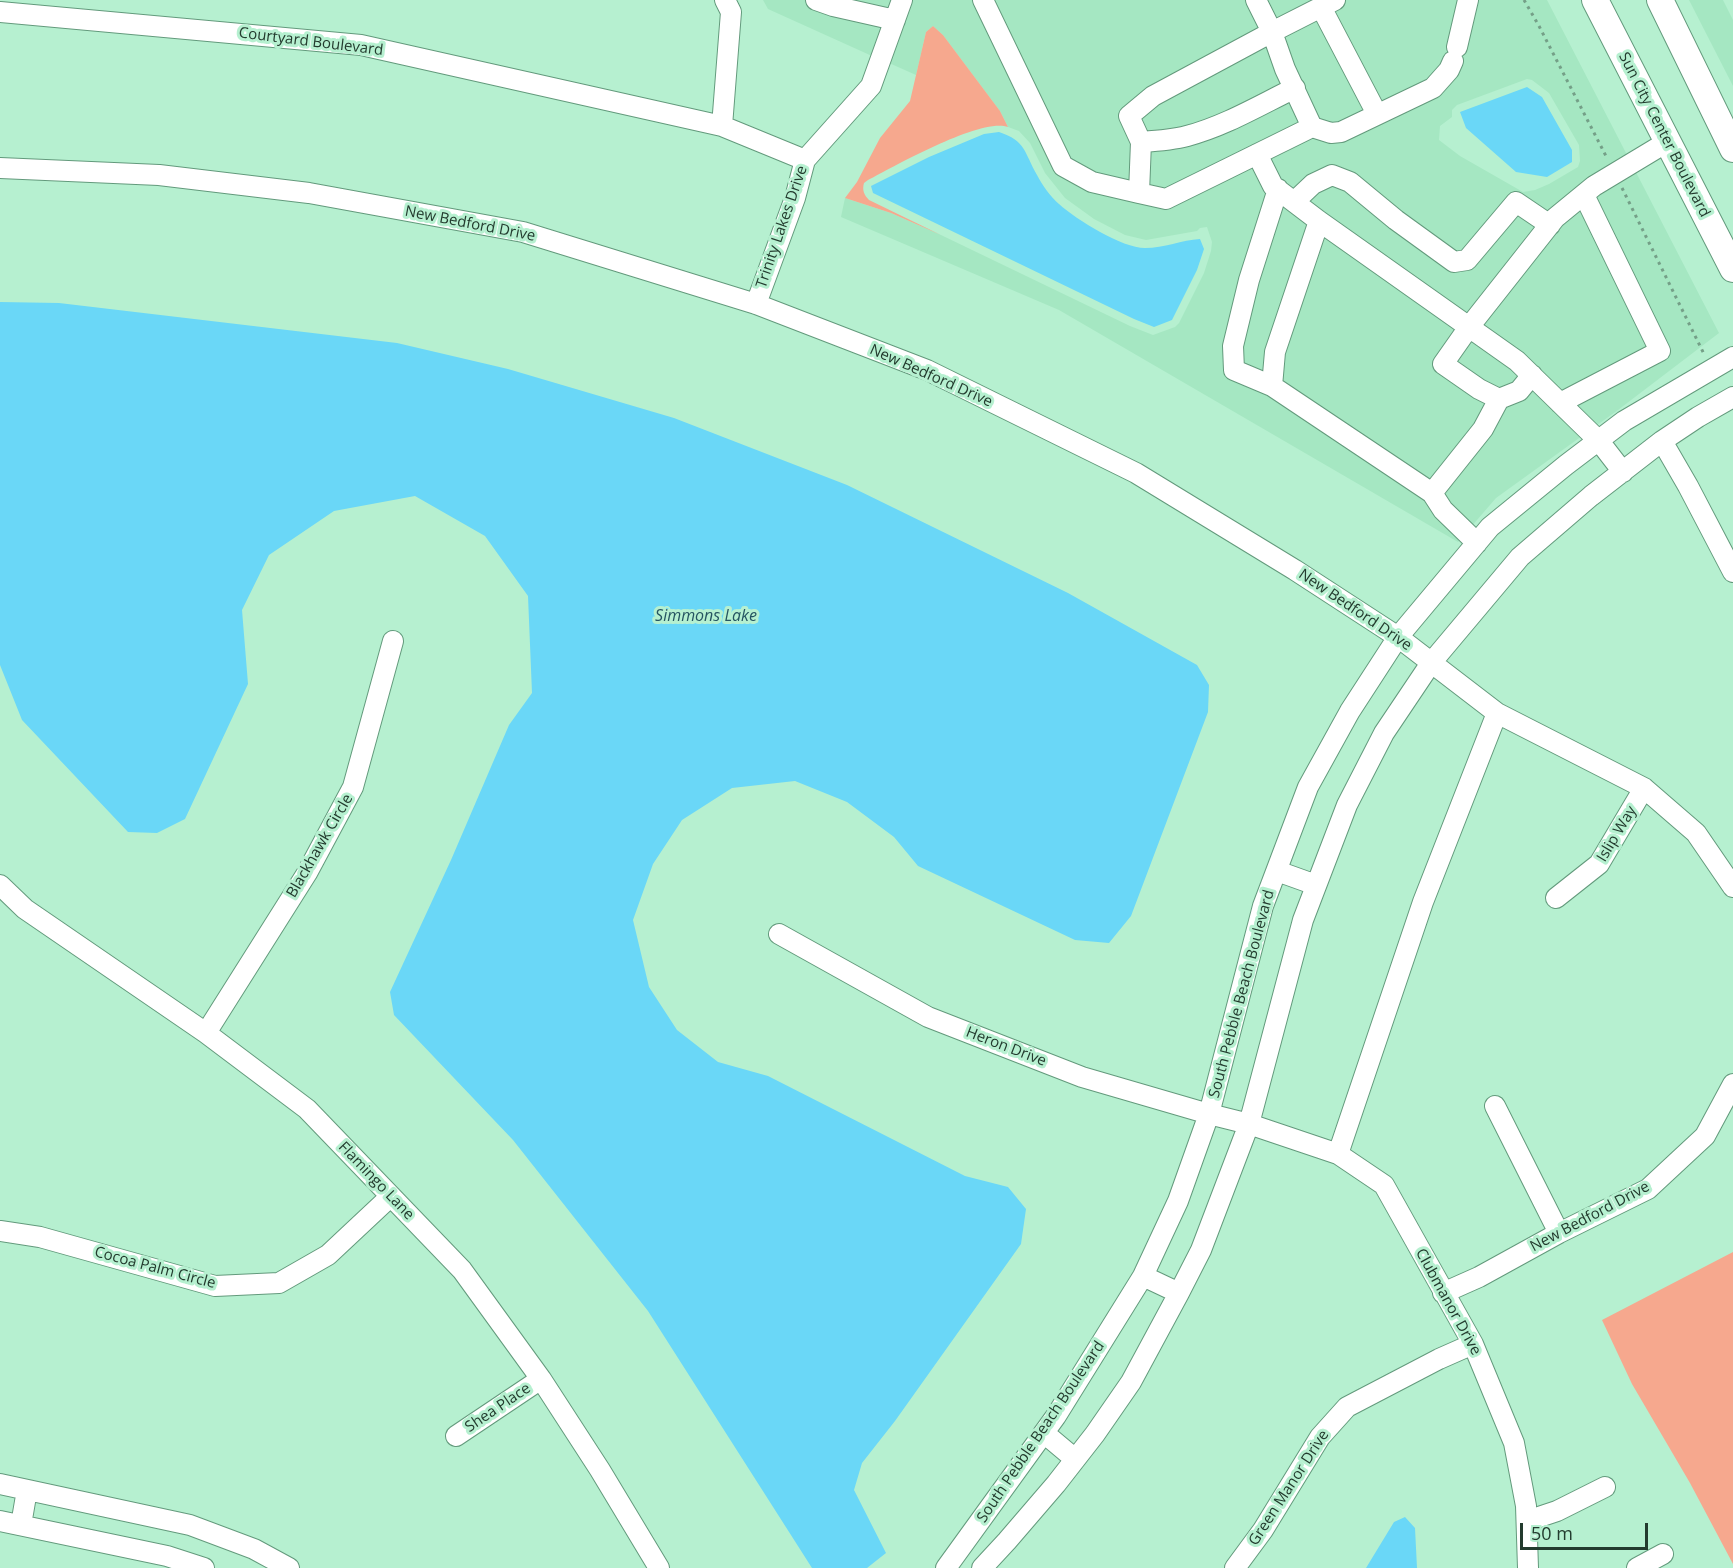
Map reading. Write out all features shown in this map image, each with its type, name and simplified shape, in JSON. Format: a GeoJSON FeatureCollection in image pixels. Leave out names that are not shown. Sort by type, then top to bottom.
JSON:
{"type":"FeatureCollection","features":[{"type":"Feature","properties":{"kind":"main road"},"geometry":{"type":"LineString","coordinates":[[1660,0],[1733,149]]}},
{"type":"Feature","properties":{"kind":"main road","name":"Sun City Center Boulevard"},"geometry":{"type":"LineString","coordinates":[[1597,7],[1733,269]]}},
{"type":"Feature","properties":{"kind":"street"},"geometry":{"type":"LineString","coordinates":[[722,126],[731,12],[726,0]]}},
{"type":"Feature","properties":{"kind":"street"},"geometry":{"type":"LineString","coordinates":[[816,0],[895,20]]}},
{"type":"Feature","properties":{"kind":"street","name":"Trinity Lakes Drive"},"geometry":{"type":"LineString","coordinates":[[756,304],[795,198],[805,160],[871,86],[902,0]]}},
{"type":"Feature","properties":{"kind":"street"},"geometry":{"type":"LineString","coordinates":[[983,0],[1063,166],[1092,182],[1166,199],[1312,126]]}},
{"type":"Feature","properties":{"kind":"street"},"geometry":{"type":"LineString","coordinates":[[1256,0],[1312,126],[1331,133],[1341,132],[1433,88],[1449,70],[1468,0]]}},
{"type":"Feature","properties":{"kind":"street"},"geometry":{"type":"LineString","coordinates":[[1139,193],[1141,142],[1129,116],[1153,96],[1328,4],[1377,114]]}},
{"type":"Feature","properties":{"kind":"street","name":"Courtyard Boulevard"},"geometry":{"type":"LineString","coordinates":[[0,12],[361,45],[722,126],[805,160]]}},
{"type":"Feature","properties":{"kind":"street"},"geometry":{"type":"LineString","coordinates":[[1141,142],[1188,136],[1236,117],[1295,88]]}},
{"type":"Feature","properties":{"kind":"street"},"geometry":{"type":"LineString","coordinates":[[1499,399],[1479,389],[1443,364],[1469,327],[1555,218],[1584,195],[1667,142]]}},
{"type":"Feature","properties":{"kind":"street"},"geometry":{"type":"LineString","coordinates":[[1257,154],[1273,186],[1517,361],[1599,441],[1623,472]]}},
{"type":"Feature","properties":{"kind":"street","name":"New Bedford Drive"},"geometry":{"type":"LineString","coordinates":[[0,168],[159,175],[309,194],[523,232],[756,304],[927,370],[1136,473],[1295,570],[1398,637],[1497,713],[1644,788],[1696,833],[1733,887]]}},
{"type":"Feature","properties":{"kind":"street"},"geometry":{"type":"LineString","coordinates":[[1477,543],[1443,510],[1432,493],[1272,386],[1234,370],[1233,346],[1249,280],[1286,196],[1332,175],[1350,182],[1396,220],[1454,262],[1467,260],[1516,202],[1550,225]]}},
{"type":"Feature","properties":{"kind":"street"},"geometry":{"type":"LineString","coordinates":[[1560,403],[1660,351],[1584,195]]}},
{"type":"Feature","properties":{"kind":"street"},"geometry":{"type":"LineString","coordinates":[[1272,386],[1275,352],[1319,221]]}},
{"type":"Feature","properties":{"kind":"street","name":"South Pebble Beach Boulevard"},"geometry":{"type":"LineString","coordinates":[[946,1568],[1044,1433],[1143,1276],[1178,1201],[1209,1114],[1263,906],[1308,787],[1350,711],[1398,637],[1499,520],[1624,421],[1733,357]]}},
{"type":"Feature","properties":{"kind":"street"},"geometry":{"type":"LineString","coordinates":[[1432,493],[1483,429],[1499,399],[1519,391],[1532,375]]}},
{"type":"Feature","properties":{"kind":"street"},"geometry":{"type":"LineString","coordinates":[[982,1568],[1008,1541],[1075,1459],[1131,1383],[1201,1250],[1249,1124],[1303,920],[1347,805],[1383,733],[1431,663],[1520,557],[1591,496],[1662,441],[1733,397]]}},
{"type":"Feature","properties":{"kind":"street"},"geometry":{"type":"LineString","coordinates":[[1662,441],[1733,572]]}},
{"type":"Feature","properties":{"kind":"street","name":"Blackhawk Circle"},"geometry":{"type":"LineString","coordinates":[[206,1033],[307,873],[353,788],[393,641]]}},
{"type":"Feature","properties":{"kind":"street"},"geometry":{"type":"LineString","coordinates":[[1338,1154],[1423,902],[1497,713]]}},
{"type":"Feature","properties":{"kind":"street","name":"Islip Way"},"geometry":{"type":"LineString","coordinates":[[1556,898],[1599,864],[1644,788]]}},
{"type":"Feature","properties":{"kind":"street"},"geometry":{"type":"LineString","coordinates":[[1277,871],[1317,885]]}},
{"type":"Feature","properties":{"kind":"street","name":"Flamingo Lane"},"geometry":{"type":"LineString","coordinates":[[0,885],[25,909],[206,1033],[307,1109],[391,1196],[462,1270],[541,1379],[600,1470],[659,1568]]}},
{"type":"Feature","properties":{"kind":"street","name":"Heron Drive"},"geometry":{"type":"LineString","coordinates":[[779,933],[928,1017],[1082,1077],[1249,1124]]}},
{"type":"Feature","properties":{"kind":"street","name":"New Bedford Drive"},"geometry":{"type":"LineString","coordinates":[[1443,1293],[1479,1277],[1559,1233],[1648,1189],[1705,1136],[1733,1084]]}},
{"type":"Feature","properties":{"kind":"street"},"geometry":{"type":"LineString","coordinates":[[1496,1106],[1559,1233]]}},
{"type":"Feature","properties":{"kind":"street","name":"Clubmanor Drive"},"geometry":{"type":"LineString","coordinates":[[1249,1124],[1338,1154],[1384,1185],[1473,1344],[1514,1443],[1526,1506],[1528,1568]]}},
{"type":"Feature","properties":{"kind":"street","name":"Cocoa Palm Circle"},"geometry":{"type":"LineString","coordinates":[[0,1231],[40,1237],[215,1286],[279,1282],[328,1255],[391,1196]]}},
{"type":"Feature","properties":{"kind":"street"},"geometry":{"type":"LineString","coordinates":[[1143,1276],[1179,1293]]}},
{"type":"Feature","properties":{"kind":"street","name":"Green Manor Drive"},"geometry":{"type":"LineString","coordinates":[[1235,1568],[1263,1530],[1320,1437],[1347,1407],[1473,1344]]}},
{"type":"Feature","properties":{"kind":"street","name":"Shea Place"},"geometry":{"type":"LineString","coordinates":[[456,1436],[541,1379]]}},
{"type":"Feature","properties":{"kind":"street"},"geometry":{"type":"LineString","coordinates":[[1044,1433],[1075,1459]]}},
{"type":"Feature","properties":{"kind":"street"},"geometry":{"type":"LineString","coordinates":[[0,1484],[190,1525],[254,1549],[290,1568]]}},
{"type":"Feature","properties":{"kind":"street"},"geometry":{"type":"LineString","coordinates":[[1527,1521],[1557,1511],[1605,1487]]}},
{"type":"Feature","properties":{"kind":"street"},"geometry":{"type":"LineString","coordinates":[[21,1526],[27,1490]]}},
{"type":"Feature","properties":{"kind":"street"},"geometry":{"type":"LineString","coordinates":[[0,1521],[167,1556],[204,1568]]}},
{"type":"Feature","properties":{"kind":"street"},"geometry":{"type":"LineString","coordinates":[[1637,1568],[1663,1554]]}},
{"type":"Feature","properties":{"kind":"path"},"geometry":{"type":"LineString","coordinates":[[1524,0],[1615,174],[1712,369]]}},
{"type":"Feature","properties":{"kind":"shaded area"},"geometry":{"type":"Polygon","coordinates":[[[763,0],[892,0],[872,56],[768,9],[763,0]]]}},
{"type":"Feature","properties":{"kind":"shaded area"},"geometry":{"type":"Polygon","coordinates":[[[912,0],[1547,0],[1719,333],[1618,410],[1496,498],[1458,542],[1059,310],[841,217],[845,198],[891,213],[1153,335],[1175,327],[1179,323],[1204,273],[1211,251],[1212,242],[1207,227],[1197,231],[1146,240],[1125,235],[1094,219],[1065,198],[1045,173],[1030,143],[1019,131],[1008,127],[1000,111],[943,35],[933,26],[926,32],[916,75],[889,63],[912,0]],[[1527,79],[1457,105],[1452,110],[1452,117],[1440,126],[1439,140],[1460,156],[1523,192],[1549,184],[1578,167],[1580,161],[1579,145],[1549,93],[1532,80],[1527,79]]]}},
{"type":"Feature","properties":{"kind":"shaded area"},"geometry":{"type":"Polygon","coordinates":[[[1689,0],[1723,0],[1733,20],[1733,86],[1689,0]]]}},
{"type":"Feature","properties":{"kind":"shaded area"},"geometry":{"type":"Polygon","coordinates":[[[933,26],[943,35],[1000,111],[1008,127],[995,126],[979,129],[938,144],[868,180],[864,183],[863,188],[869,200],[941,235],[891,213],[845,198],[857,182],[880,138],[910,101],[926,32],[933,26]]]}},
{"type":"Feature","properties":{"kind":"shaded area"},"geometry":{"type":"Polygon","coordinates":[[[1733,1252],[1733,1564],[1690,1483],[1632,1384],[1602,1320],[1733,1252]]]}},
{"type":"Feature","properties":{"kind":"water"},"geometry":{"type":"Polygon","coordinates":[[[1527,87],[1542,97],[1572,150],[1572,162],[1547,177],[1516,172],[1466,128],[1460,112],[1527,87]]]}},
{"type":"Feature","properties":{"kind":"water"},"geometry":{"type":"Polygon","coordinates":[[[999,132],[1019,143],[1041,183],[1056,201],[1077,218],[1100,232],[1135,247],[1145,248],[1200,239],[1204,249],[1197,270],[1172,320],[1154,327],[1134,319],[873,193],[871,186],[929,157],[984,134],[999,132]]]}},
{"type":"Feature","properties":{"kind":"water","name":"Simmons Lake"},"geometry":{"type":"Polygon","coordinates":[[[0,302],[59,303],[397,343],[508,369],[674,418],[847,485],[1068,593],[1197,665],[1209,685],[1208,712],[1131,916],[1109,943],[1075,940],[918,866],[894,837],[847,802],[795,781],[732,788],[682,820],[653,864],[633,920],[649,987],[677,1030],[718,1062],[768,1076],[965,1176],[1008,1187],[1026,1209],[1021,1244],[895,1421],[862,1463],[854,1490],[886,1553],[867,1568],[812,1568],[648,1311],[513,1140],[394,1015],[390,992],[451,860],[509,725],[532,693],[528,596],[485,536],[415,496],[334,511],[269,555],[242,610],[248,684],[185,819],[157,833],[128,832],[22,720],[0,665],[0,302]]]}},
{"type":"Feature","properties":{"kind":"water"},"geometry":{"type":"Polygon","coordinates":[[[1405,1517],[1415,1528],[1417,1568],[1366,1568],[1394,1522],[1405,1517]]]}}]}
